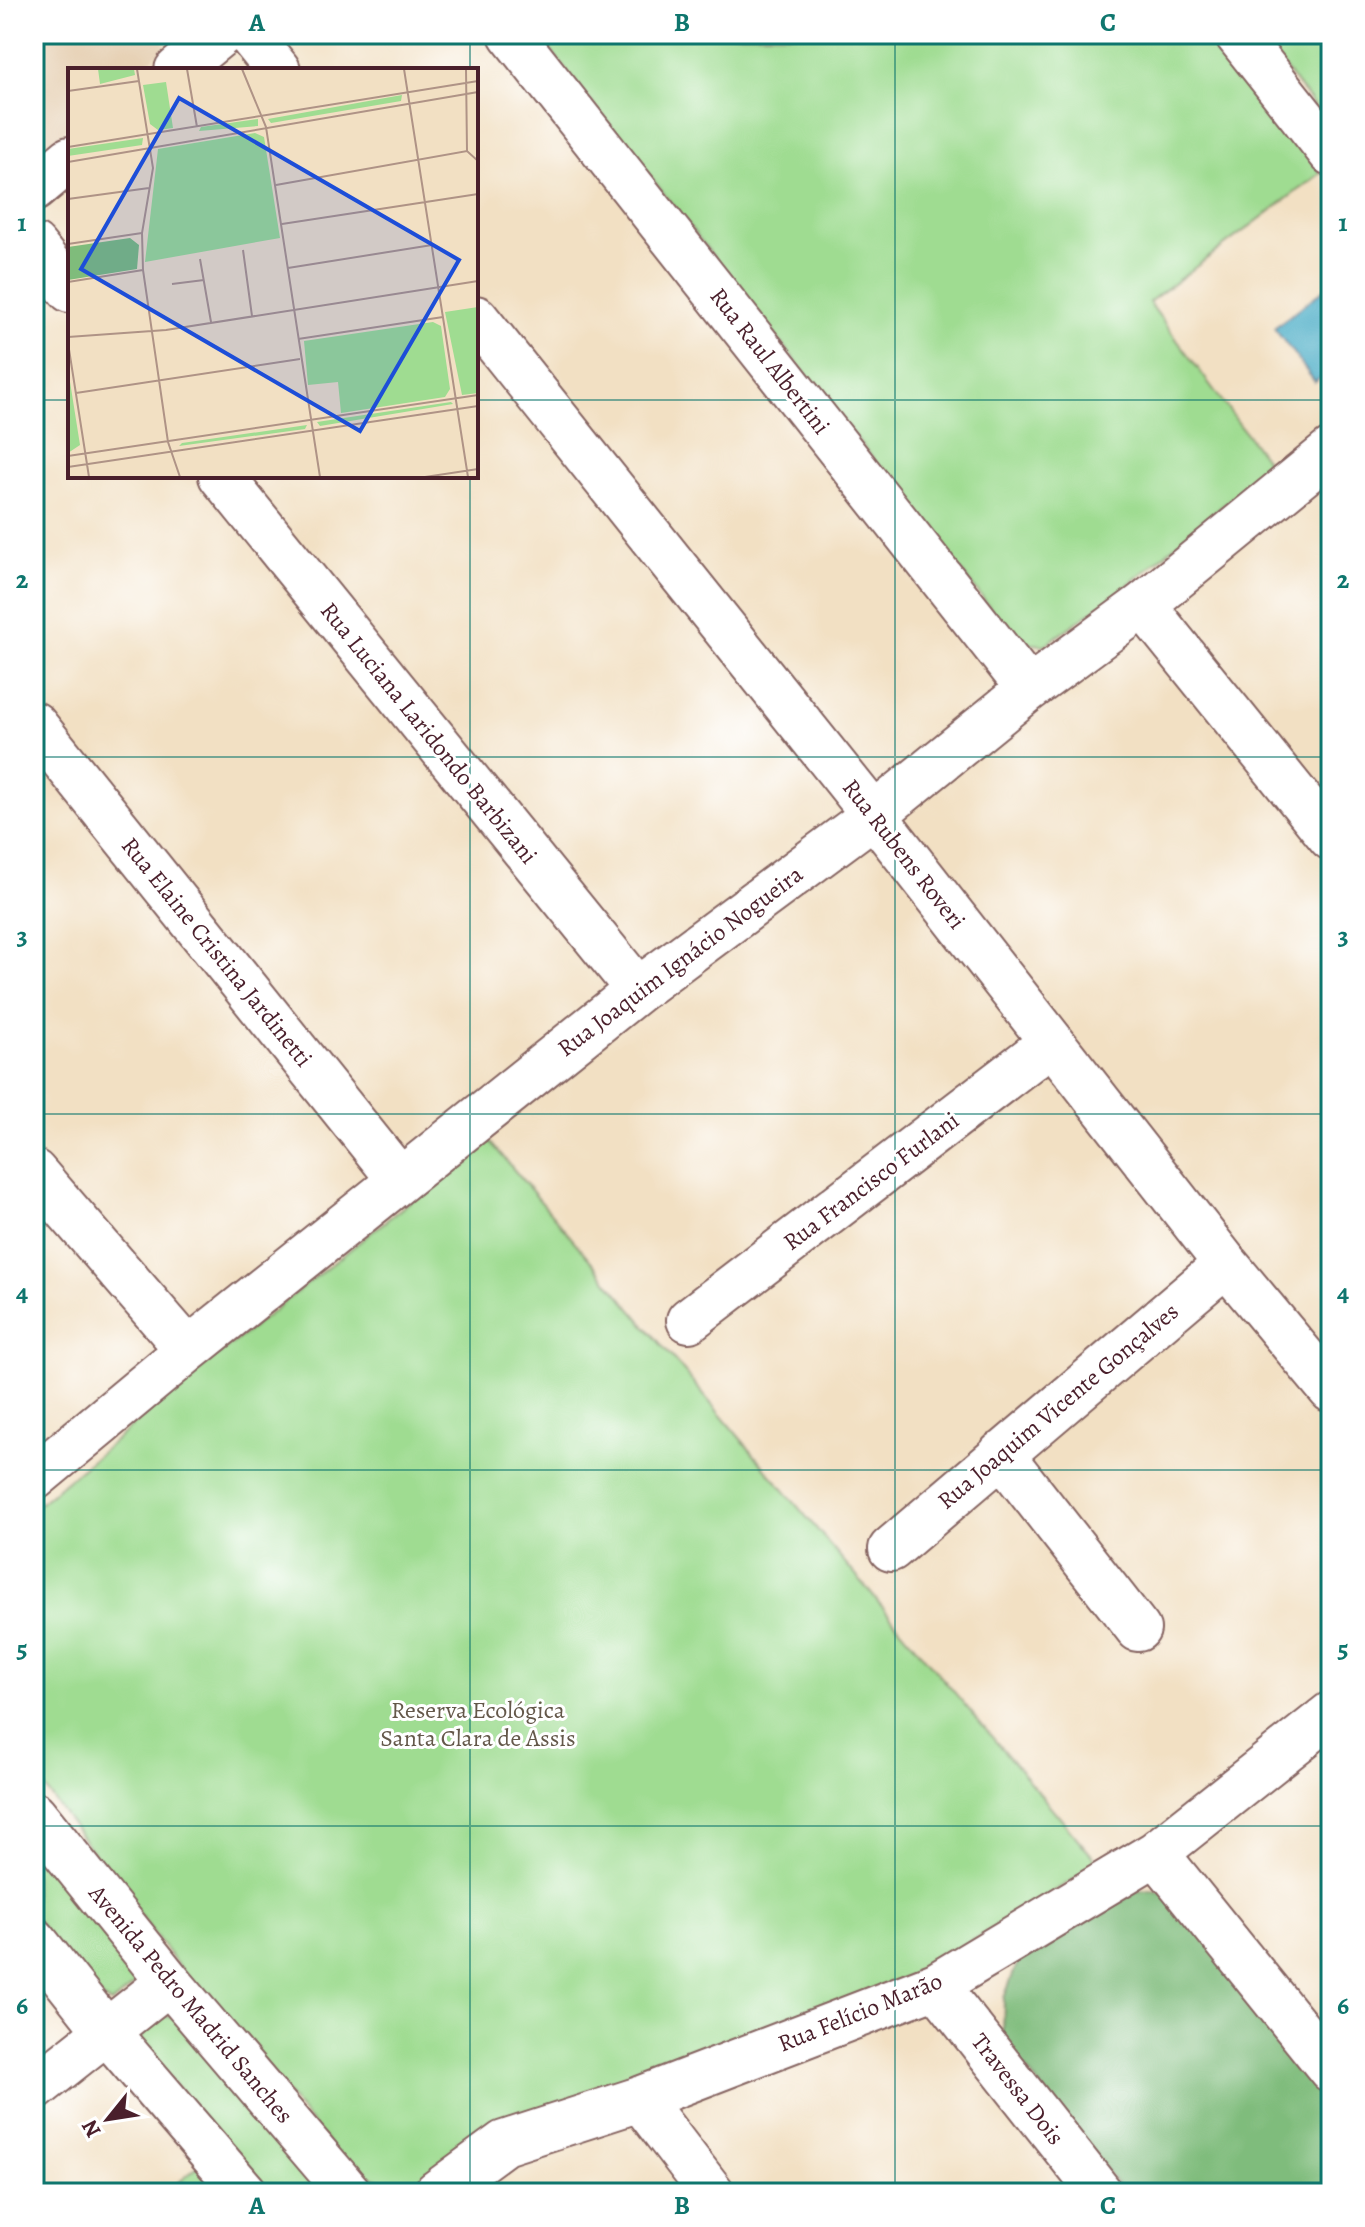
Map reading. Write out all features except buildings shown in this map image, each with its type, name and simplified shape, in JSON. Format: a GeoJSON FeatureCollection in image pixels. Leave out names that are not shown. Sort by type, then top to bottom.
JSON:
{"type":"FeatureCollection","features":[{"type":"Feature","properties":{"kind":"street"},"geometry":{"type":"LineString","coordinates":[[179,68],[221,34]]}},
{"type":"Feature","properties":{"kind":"street"},"geometry":{"type":"LineString","coordinates":[[249,34],[276,68]]}},
{"type":"Feature","properties":{"kind":"street","name":"Rua Raul Albertini"},"geometry":{"type":"LineString","coordinates":[[511,34],[1029,689]]}},
{"type":"Feature","properties":{"kind":"street"},"geometry":{"type":"LineString","coordinates":[[1237,34],[1331,153]]}},
{"type":"Feature","properties":{"kind":"street"},"geometry":{"type":"LineString","coordinates":[[34,189],[68,161]]}},
{"type":"Feature","properties":{"kind":"street"},"geometry":{"type":"LineString","coordinates":[[34,246],[68,288]]}},
{"type":"Feature","properties":{"kind":"street","name":"Rua Rubens Roveri"},"geometry":{"type":"LineString","coordinates":[[478,320],[874,815],[1226,1264],[1331,1390]]}},
{"type":"Feature","properties":{"kind":"street","name":"Rua Joaquim Ignácio Nogueira"},"geometry":{"type":"LineString","coordinates":[[34,1478],[188,1350],[638,990],[874,815],[1029,689],[1143,605],[1331,451]]}},
{"type":"Feature","properties":{"kind":"street","name":"Rua Luciana Laridondo Barbizani"},"geometry":{"type":"LineString","coordinates":[[223,478],[638,990]]}},
{"type":"Feature","properties":{"kind":"street"},"geometry":{"type":"LineString","coordinates":[[1143,605],[1331,838]]}},
{"type":"Feature","properties":{"kind":"street","name":"Rua Elaine Cristina Jardinetti"},"geometry":{"type":"LineString","coordinates":[[34,724],[400,1180]]}},
{"type":"Feature","properties":{"kind":"street","name":"Rua Francisco Furlani"},"geometry":{"type":"LineString","coordinates":[[689,1320],[1052,1042]]}},
{"type":"Feature","properties":{"kind":"street"},"geometry":{"type":"LineString","coordinates":[[34,1172],[188,1350]]}},
{"type":"Feature","properties":{"kind":"street","name":"Rua Joaquim Vicente Gonçalves"},"geometry":{"type":"LineString","coordinates":[[891,1549],[1226,1264]]}},
{"type":"Feature","properties":{"kind":"street"},"geometry":{"type":"LineString","coordinates":[[1001,1454],[1138,1629]]}},
{"type":"Feature","properties":{"kind":"street","name":"Rua Felício Marão"},"geometry":{"type":"LineString","coordinates":[[436,2193],[504,2143],[640,2099],[936,1985],[1156,1853],[1331,1714]]}},
{"type":"Feature","properties":{"kind":"street","name":"Avenida Pedro Madrid Sanches"},"geometry":{"type":"LineString","coordinates":[[34,1814],[169,1982],[349,2193]]}},
{"type":"Feature","properties":{"kind":"street"},"geometry":{"type":"LineString","coordinates":[[1156,1853],[1331,2070]]}},
{"type":"Feature","properties":{"kind":"street"},"geometry":{"type":"LineString","coordinates":[[34,1940],[106,2031],[245,2193]]}},
{"type":"Feature","properties":{"kind":"street"},"geometry":{"type":"LineString","coordinates":[[34,2089],[169,1982]]}},
{"type":"Feature","properties":{"kind":"street","name":"Travessa Dois"},"geometry":{"type":"LineString","coordinates":[[936,1985],[1100,2193]]}},
{"type":"Feature","properties":{"kind":"street"},"geometry":{"type":"LineString","coordinates":[[640,2099],[712,2193]]}},
{"type":"Feature","properties":{"kind":"shaded area"},"geometry":{"type":"Polygon","coordinates":[[[34,34],[169,34],[160,52],[140,68],[68,68],[68,128],[34,156],[34,34]]]}},
{"type":"Feature","properties":{"kind":"green space"},"geometry":{"type":"Polygon","coordinates":[[[538,34],[1211,34],[1321,173],[1149,302],[1270,466],[1128,585],[1045,645],[1018,643],[538,34]]]}},
{"type":"Feature","properties":{"kind":"green space"},"geometry":{"type":"Polygon","coordinates":[[[1258,34],[1305,34],[1331,67],[1331,128],[1258,34]]]}},
{"type":"Feature","properties":{"kind":"green space","name":"Reserva Ecológica Santa Clara de Assis"},"geometry":{"type":"Polygon","coordinates":[[[488,1139],[1099,1864],[927,1968],[420,2180],[382,2181],[347,2165],[182,1971],[34,1774],[34,1508],[202,1368],[488,1139]]]}},
{"type":"Feature","properties":{"kind":"green space"},"geometry":{"type":"Polygon","coordinates":[[[34,1841],[133,1964],[139,1981],[111,2004],[94,1993],[34,1917],[34,1841]]]}},
{"type":"Feature","properties":{"kind":"green space"},"geometry":{"type":"Polygon","coordinates":[[[1138,1890],[1169,1892],[1331,2093],[1331,2193],[1124,2193],[1003,2040],[1004,1998],[1018,1962],[1138,1890]]]}},
{"type":"Feature","properties":{"kind":"green space"},"geometry":{"type":"Polygon","coordinates":[[[167,2016],[176,2019],[326,2193],[264,2193],[140,2043],[149,2024],[167,2016]]]}},
{"type":"Feature","properties":{"kind":"green space"},"geometry":{"type":"Polygon","coordinates":[[[199,2166],[223,2193],[166,2193],[199,2166]]]}},
{"type":"Feature","properties":{"kind":"water"},"geometry":{"type":"Polygon","coordinates":[[[1331,284],[1331,370],[1315,382],[1274,328],[1331,284]]]}}]}
